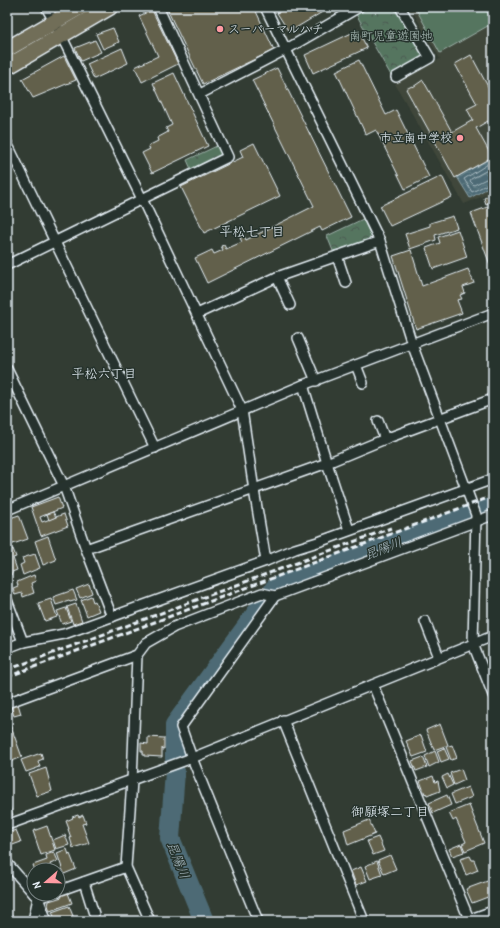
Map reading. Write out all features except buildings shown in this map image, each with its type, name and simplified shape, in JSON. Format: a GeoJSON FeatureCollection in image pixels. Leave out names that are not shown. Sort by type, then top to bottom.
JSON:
{"type":"FeatureCollection","features":[{"type":"Feature","properties":{"kind":"main road"},"geometry":{"type":"LineString","coordinates":[[7,49],[80,7]]}},
{"type":"Feature","properties":{"kind":"main road"},"geometry":{"type":"LineString","coordinates":[[7,67],[110,7]]}},
{"type":"Feature","properties":{"kind":"street"},"geometry":{"type":"LineString","coordinates":[[46,7],[142,199],[242,410],[266,560]]}},
{"type":"Feature","properties":{"kind":"street"},"geometry":{"type":"LineString","coordinates":[[7,265],[228,157],[200,94],[158,7]]}},
{"type":"Feature","properties":{"kind":"street"},"geometry":{"type":"LineString","coordinates":[[265,7],[380,241],[412,344],[476,515],[473,644],[493,695]]}},
{"type":"Feature","properties":{"kind":"street"},"geometry":{"type":"LineString","coordinates":[[200,94],[286,50],[359,7]]}},
{"type":"Feature","properties":{"kind":"street"},"geometry":{"type":"LineString","coordinates":[[396,77],[430,58],[400,7]]}},
{"type":"Feature","properties":{"kind":"street"},"geometry":{"type":"LineString","coordinates":[[7,143],[155,448]]}},
{"type":"Feature","properties":{"kind":"street"},"geometry":{"type":"LineString","coordinates":[[197,314],[277,277],[380,241]]}},
{"type":"Feature","properties":{"kind":"street"},"geometry":{"type":"LineString","coordinates":[[337,256],[346,283]]}},
{"type":"Feature","properties":{"kind":"street"},"geometry":{"type":"LineString","coordinates":[[277,277],[290,305]]}},
{"type":"Feature","properties":{"kind":"street"},"geometry":{"type":"LineString","coordinates":[[7,510],[303,385],[493,313]]}},
{"type":"Feature","properties":{"kind":"street"},"geometry":{"type":"LineString","coordinates":[[298,338],[316,381]]}},
{"type":"Feature","properties":{"kind":"street"},"geometry":{"type":"LineString","coordinates":[[356,365],[363,383]]}},
{"type":"Feature","properties":{"kind":"street"},"geometry":{"type":"LineString","coordinates":[[7,370],[64,486],[112,617]]}},
{"type":"Feature","properties":{"kind":"street"},"geometry":{"type":"LineString","coordinates":[[303,385],[349,530]]}},
{"type":"Feature","properties":{"kind":"street"},"geometry":{"type":"LineString","coordinates":[[86,549],[254,490],[493,399]]}},
{"type":"Feature","properties":{"kind":"street"},"geometry":{"type":"LineString","coordinates":[[378,421],[385,439]]}},
{"type":"Feature","properties":{"kind":"street"},"geometry":{"type":"LineString","coordinates":[[7,648],[23,642],[64,634],[295,549],[493,479]]}},
{"type":"Feature","properties":{"kind":"street"},"geometry":{"type":"LineString","coordinates":[[7,703],[137,655],[146,643],[174,627],[262,593],[275,596],[493,515]]}},
{"type":"Feature","properties":{"kind":"street"},"geometry":{"type":"LineString","coordinates":[[258,921],[192,758],[181,727],[275,596]]}},
{"type":"Feature","properties":{"kind":"street"},"geometry":{"type":"LineString","coordinates":[[7,600],[23,642]]}},
{"type":"Feature","properties":{"kind":"street"},"geometry":{"type":"LineString","coordinates":[[425,622],[439,657]]}},
{"type":"Feature","properties":{"kind":"street"},"geometry":{"type":"LineString","coordinates":[[7,825],[192,758],[493,636]]}},
{"type":"Feature","properties":{"kind":"street"},"geometry":{"type":"LineString","coordinates":[[137,655],[132,781],[126,867],[150,921]]}},
{"type":"Feature","properties":{"kind":"street"},"geometry":{"type":"LineString","coordinates":[[373,685],[467,920],[492,913]]}},
{"type":"Feature","properties":{"kind":"street"},"geometry":{"type":"LineString","coordinates":[[283,720],[364,921]]}},
{"type":"Feature","properties":{"kind":"street"},"geometry":{"type":"LineString","coordinates":[[7,863],[26,885]]}},
{"type":"Feature","properties":{"kind":"street"},"geometry":{"type":"LineString","coordinates":[[66,888],[126,867]]}},
{"type":"Feature","properties":{"kind":"street"},"geometry":{"type":"LineString","coordinates":[[84,882],[94,914]]}},
{"type":"Feature","properties":{"kind":"street"},"geometry":{"type":"LineString","coordinates":[[33,921],[34,902]]}},
{"type":"Feature","properties":{"kind":"street"},"geometry":{"type":"LineString","coordinates":[[38,902],[47,921]]}},
{"type":"Feature","properties":{"kind":"shaded area","name":"市立南中学校"},"geometry":{"type":"Polygon","coordinates":[[[410,7],[488,7],[493,16],[493,192],[464,204],[395,84],[440,59],[410,7]]]}},
{"type":"Feature","properties":{"kind":"green space","name":"南町児童遊園地"},"geometry":{"type":"Polygon","coordinates":[[[367,7],[397,7],[424,57],[392,77],[356,14],[367,7]]]}},
{"type":"Feature","properties":{"kind":"green space"},"geometry":{"type":"Polygon","coordinates":[[[415,7],[485,7],[493,23],[440,53],[415,7]]]}},
{"type":"Feature","properties":{"kind":"green space"},"geometry":{"type":"Polygon","coordinates":[[[219,145],[222,153],[221,155],[191,169],[187,160],[219,145]]]}},
{"type":"Feature","properties":{"kind":"green space"},"geometry":{"type":"Polygon","coordinates":[[[363,219],[371,236],[366,242],[333,251],[327,236],[363,219]]]}},
{"type":"Feature","properties":{"kind":"water"},"geometry":{"type":"Polygon","coordinates":[[[493,157],[493,185],[470,198],[457,177],[493,157]]]}},
{"type":"Feature","properties":{"kind":"waterway","name":"昆陽川"},"geometry":{"type":"LineString","coordinates":[[274,589],[493,507]]}},
{"type":"Feature","properties":{"kind":"waterway","name":"昆陽川"},"geometry":{"type":"LineString","coordinates":[[175,760],[175,725],[266,600]]}},
{"type":"Feature","properties":{"kind":"waterway","name":"昆陽川"},"geometry":{"type":"LineString","coordinates":[[175,772],[170,838],[204,921]]}},
{"type":"Feature","properties":{"kind":"railway"},"geometry":{"type":"LineString","coordinates":[[7,677],[493,496]]}},
{"type":"Feature","properties":{"kind":"railway"},"geometry":{"type":"LineString","coordinates":[[7,670],[391,528]]}},
{"type":"Feature","properties":{"kind":"place","name":"スーパーマルハチ"},"geometry":{"type":"Point","coordinates":[220,29]}},
{"type":"Feature","properties":{"kind":"place","name":"市立南中学校"},"geometry":{"type":"Point","coordinates":[460,138]}},
{"type":"Feature","properties":{"kind":"district","name":"平松七丁目"},"geometry":{"type":"Point","coordinates":[252,231]}},
{"type":"Feature","properties":{"kind":"district","name":"平松六丁目"},"geometry":{"type":"Point","coordinates":[104,373]}},
{"type":"Feature","properties":{"kind":"district","name":"御願塚二丁目"},"geometry":{"type":"Point","coordinates":[390,811]}}]}
